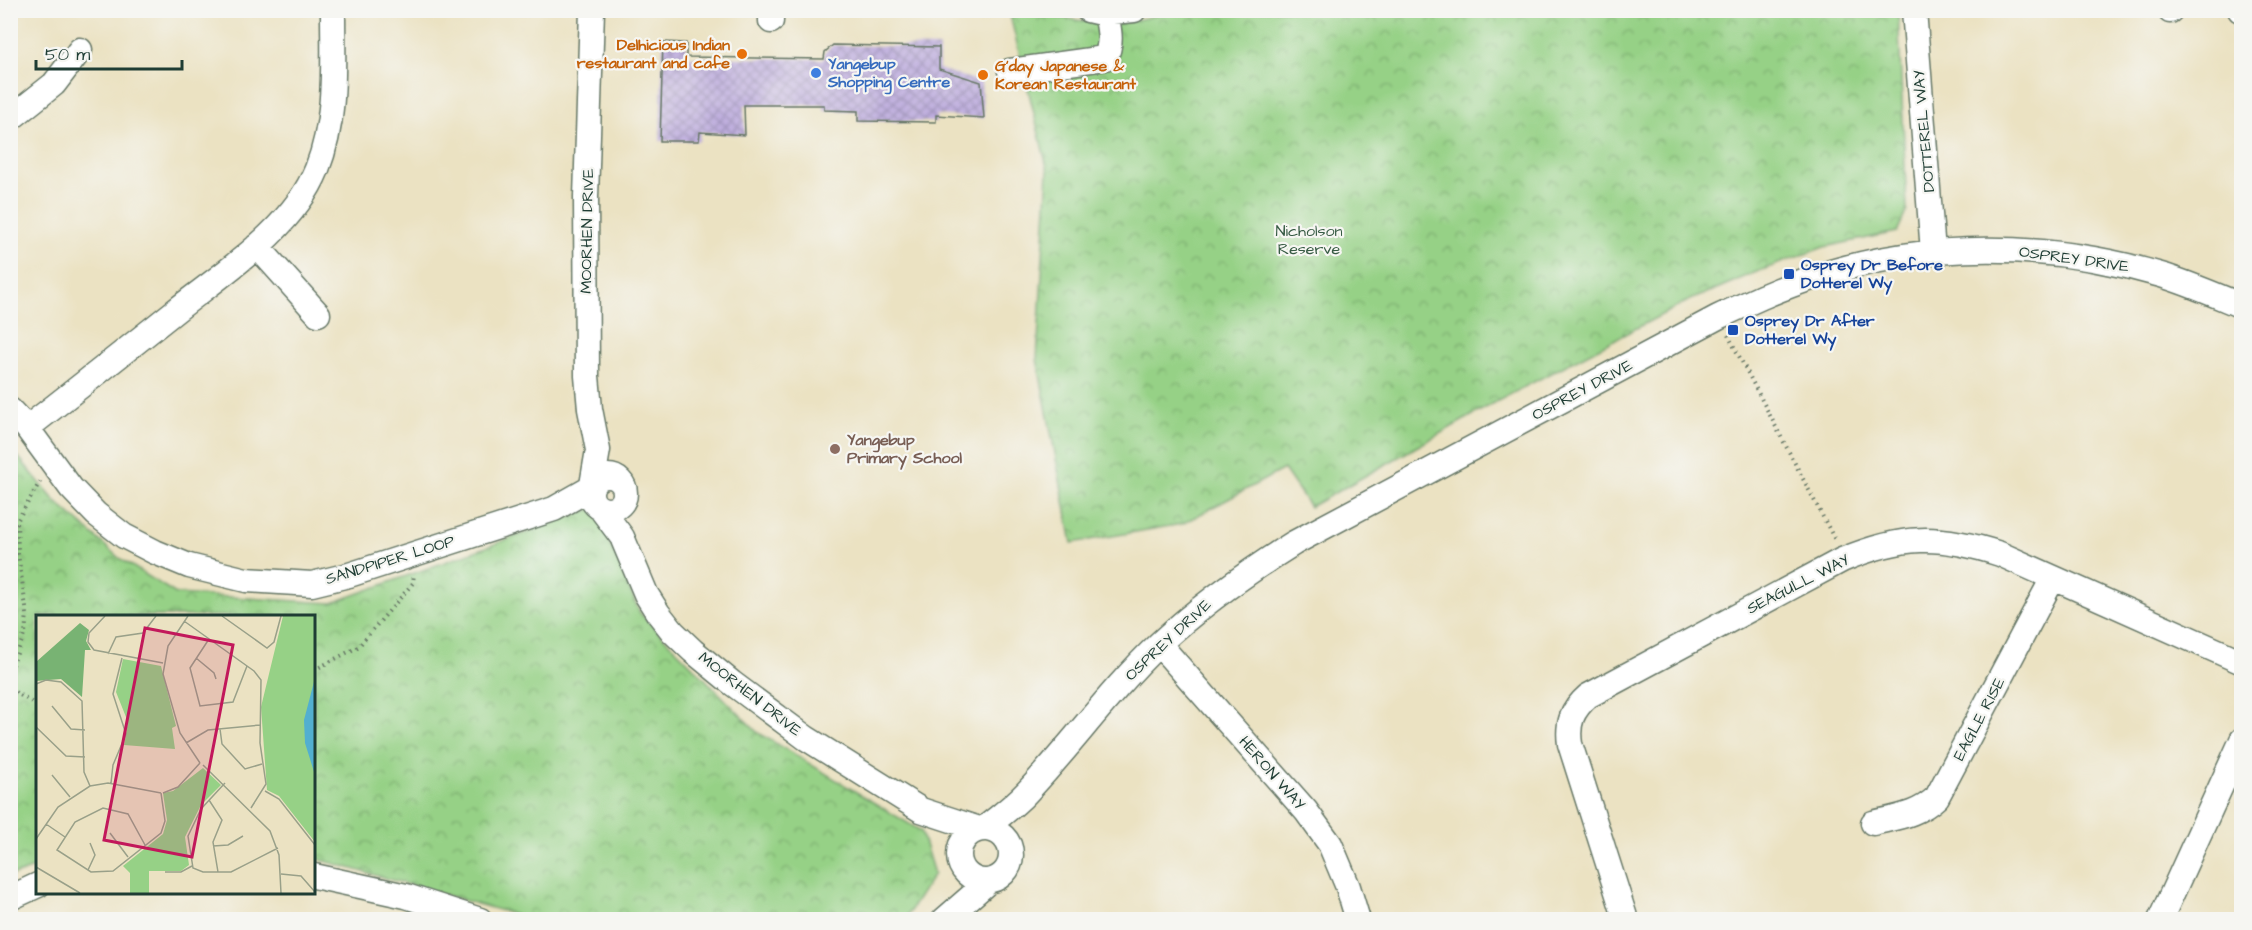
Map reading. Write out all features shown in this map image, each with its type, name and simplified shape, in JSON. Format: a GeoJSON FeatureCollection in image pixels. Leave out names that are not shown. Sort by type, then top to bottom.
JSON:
{"type":"FeatureCollection","features":[{"type":"Feature","properties":{"kind":"street"},"geometry":{"type":"LineString","coordinates":[[27,429],[257,246],[294,210],[308,188],[325,147],[333,77],[333,10]]}},
{"type":"Feature","properties":{"kind":"street","name":"MOORHEN DRIVE"},"geometry":{"type":"LineString","coordinates":[[592,10],[586,197],[586,326],[590,409],[602,495],[646,594],[673,632],[732,683],[806,738],[921,810],[982,829]]}},
{"type":"Feature","properties":{"kind":"street"},"geometry":{"type":"LineString","coordinates":[[1010,71],[1105,58],[1109,50],[1110,39],[1097,11],[1134,10]]}},
{"type":"Feature","properties":{"kind":"street","name":"DOTTEREL WAY"},"geometry":{"type":"LineString","coordinates":[[1914,10],[1933,252]]}},
{"type":"Feature","properties":{"kind":"street"},"geometry":{"type":"LineString","coordinates":[[10,119],[54,84],[80,50]]}},
{"type":"Feature","properties":{"kind":"street"},"geometry":{"type":"LineString","coordinates":[[257,246],[318,314]]}},
{"type":"Feature","properties":{"kind":"street","name":"OSPREY DRIVE"},"geometry":{"type":"LineString","coordinates":[[982,829],[1025,794],[1115,690],[1159,644],[1205,602],[1294,543],[1718,317],[1762,296],[1816,276],[1891,259],[1933,252],[2023,250],[2087,258],[2162,275],[2241,306]]}},
{"type":"Feature","properties":{"kind":"street","name":"SANDPIPER LOOP"},"geometry":{"type":"LineString","coordinates":[[10,410],[71,488],[96,514],[124,536],[189,566],[246,580],[312,584],[349,575],[602,495]]}},
{"type":"Feature","properties":{"kind":"street","name":"SEAGULL WAY"},"geometry":{"type":"LineString","coordinates":[[1626,920],[1570,744],[1568,730],[1570,717],[1577,705],[1588,696],[1842,560],[1874,547],[1905,541],[1935,539],[1967,543],[2000,554],[2241,662]]}},
{"type":"Feature","properties":{"kind":"street","name":"EAGLE RISE"},"geometry":{"type":"LineString","coordinates":[[1873,823],[1927,807],[1938,797],[2054,578]]}},
{"type":"Feature","properties":{"kind":"street","name":"HERON WAY"},"geometry":{"type":"LineString","coordinates":[[1159,644],[1306,811],[1330,844],[1348,887],[1358,920]]}},
{"type":"Feature","properties":{"kind":"street"},"geometry":{"type":"LineString","coordinates":[[2160,920],[2241,740]]}},
{"type":"Feature","properties":{"kind":"street","name":"OSPREY DRIVE"},"geometry":{"type":"LineString","coordinates":[[1010,846],[1025,794]]}},
{"type":"Feature","properties":{"kind":"street","name":"MOORHEN DRIVE"},"geometry":{"type":"LineString","coordinates":[[921,810],[960,862]]}},
{"type":"Feature","properties":{"kind":"street"},"geometry":{"type":"LineString","coordinates":[[944,920],[960,862],[960,847],[964,838],[982,829],[1000,833],[1010,846],[1011,861],[1008,868],[996,879],[989,881],[973,879],[960,862]]}},
{"type":"Feature","properties":{"kind":"street"},"geometry":{"type":"LineString","coordinates":[[315,876],[406,896],[480,920]]}},
{"type":"Feature","properties":{"kind":"street"},"geometry":{"type":"LineString","coordinates":[[944,920],[989,881]]}},
{"type":"Feature","properties":{"kind":"street"},"geometry":{"type":"LineString","coordinates":[[10,898],[36,886]]}},
{"type":"Feature","properties":{"kind":"path"},"geometry":{"type":"LineString","coordinates":[[1728,335],[1837,544],[1842,560]]}},
{"type":"Feature","properties":{"kind":"path"},"geometry":{"type":"LineString","coordinates":[[10,670],[25,633],[27,614],[18,554],[17,521],[51,463]]}},
{"type":"Feature","properties":{"kind":"path"},"geometry":{"type":"LineString","coordinates":[[315,669],[358,647],[413,583],[414,575],[408,556]]}},
{"type":"Feature","properties":{"kind":"path"},"geometry":{"type":"LineString","coordinates":[[10,689],[36,705]]}},
{"type":"Feature","properties":{"kind":"green space","name":"Nicholson Reserve"},"geometry":{"type":"Polygon","coordinates":[[[1180,10],[1898,11],[1907,210],[1897,232],[1824,247],[1686,302],[1496,402],[1310,507],[1284,469],[1182,524],[1072,543],[1037,359],[1048,171],[1009,11],[1114,25],[1180,10]]]}},
{"type":"Feature","properties":{"kind":"green space"},"geometry":{"type":"Polygon","coordinates":[[[10,447],[55,501],[119,558],[176,594],[332,603],[594,508],[640,613],[757,732],[921,831],[934,874],[905,919],[534,920],[315,858],[315,615],[36,615],[36,867],[11,876],[10,447]]]}},
{"type":"Feature","properties":{"kind":"building"},"geometry":{"type":"Polygon","coordinates":[[[663,42],[686,43],[686,57],[824,59],[825,52],[833,45],[939,47],[939,69],[981,82],[984,118],[936,115],[936,122],[858,121],[858,111],[824,110],[824,105],[744,105],[745,135],[700,132],[699,141],[660,141],[663,42]]]}},
{"type":"Feature","properties":{"kind":"place","name":"Delhicious Indian restaurant and cafe"},"geometry":{"type":"Point","coordinates":[742,54]}},
{"type":"Feature","properties":{"kind":"place","name":"Yangebup Shopping Centre"},"geometry":{"type":"Point","coordinates":[816,73]}},
{"type":"Feature","properties":{"kind":"place","name":"G'day Japanese & Korean Restaurant"},"geometry":{"type":"Point","coordinates":[983,75]}},
{"type":"Feature","properties":{"kind":"place","name":"Osprey Dr Before Dotterel Wy"},"geometry":{"type":"Point","coordinates":[1789,274]}},
{"type":"Feature","properties":{"kind":"place","name":"Osprey Dr After Dotterel Wy"},"geometry":{"type":"Point","coordinates":[1733,330]}},
{"type":"Feature","properties":{"kind":"place","name":"Yangebup Primary School"},"geometry":{"type":"Point","coordinates":[835,449]}}]}
